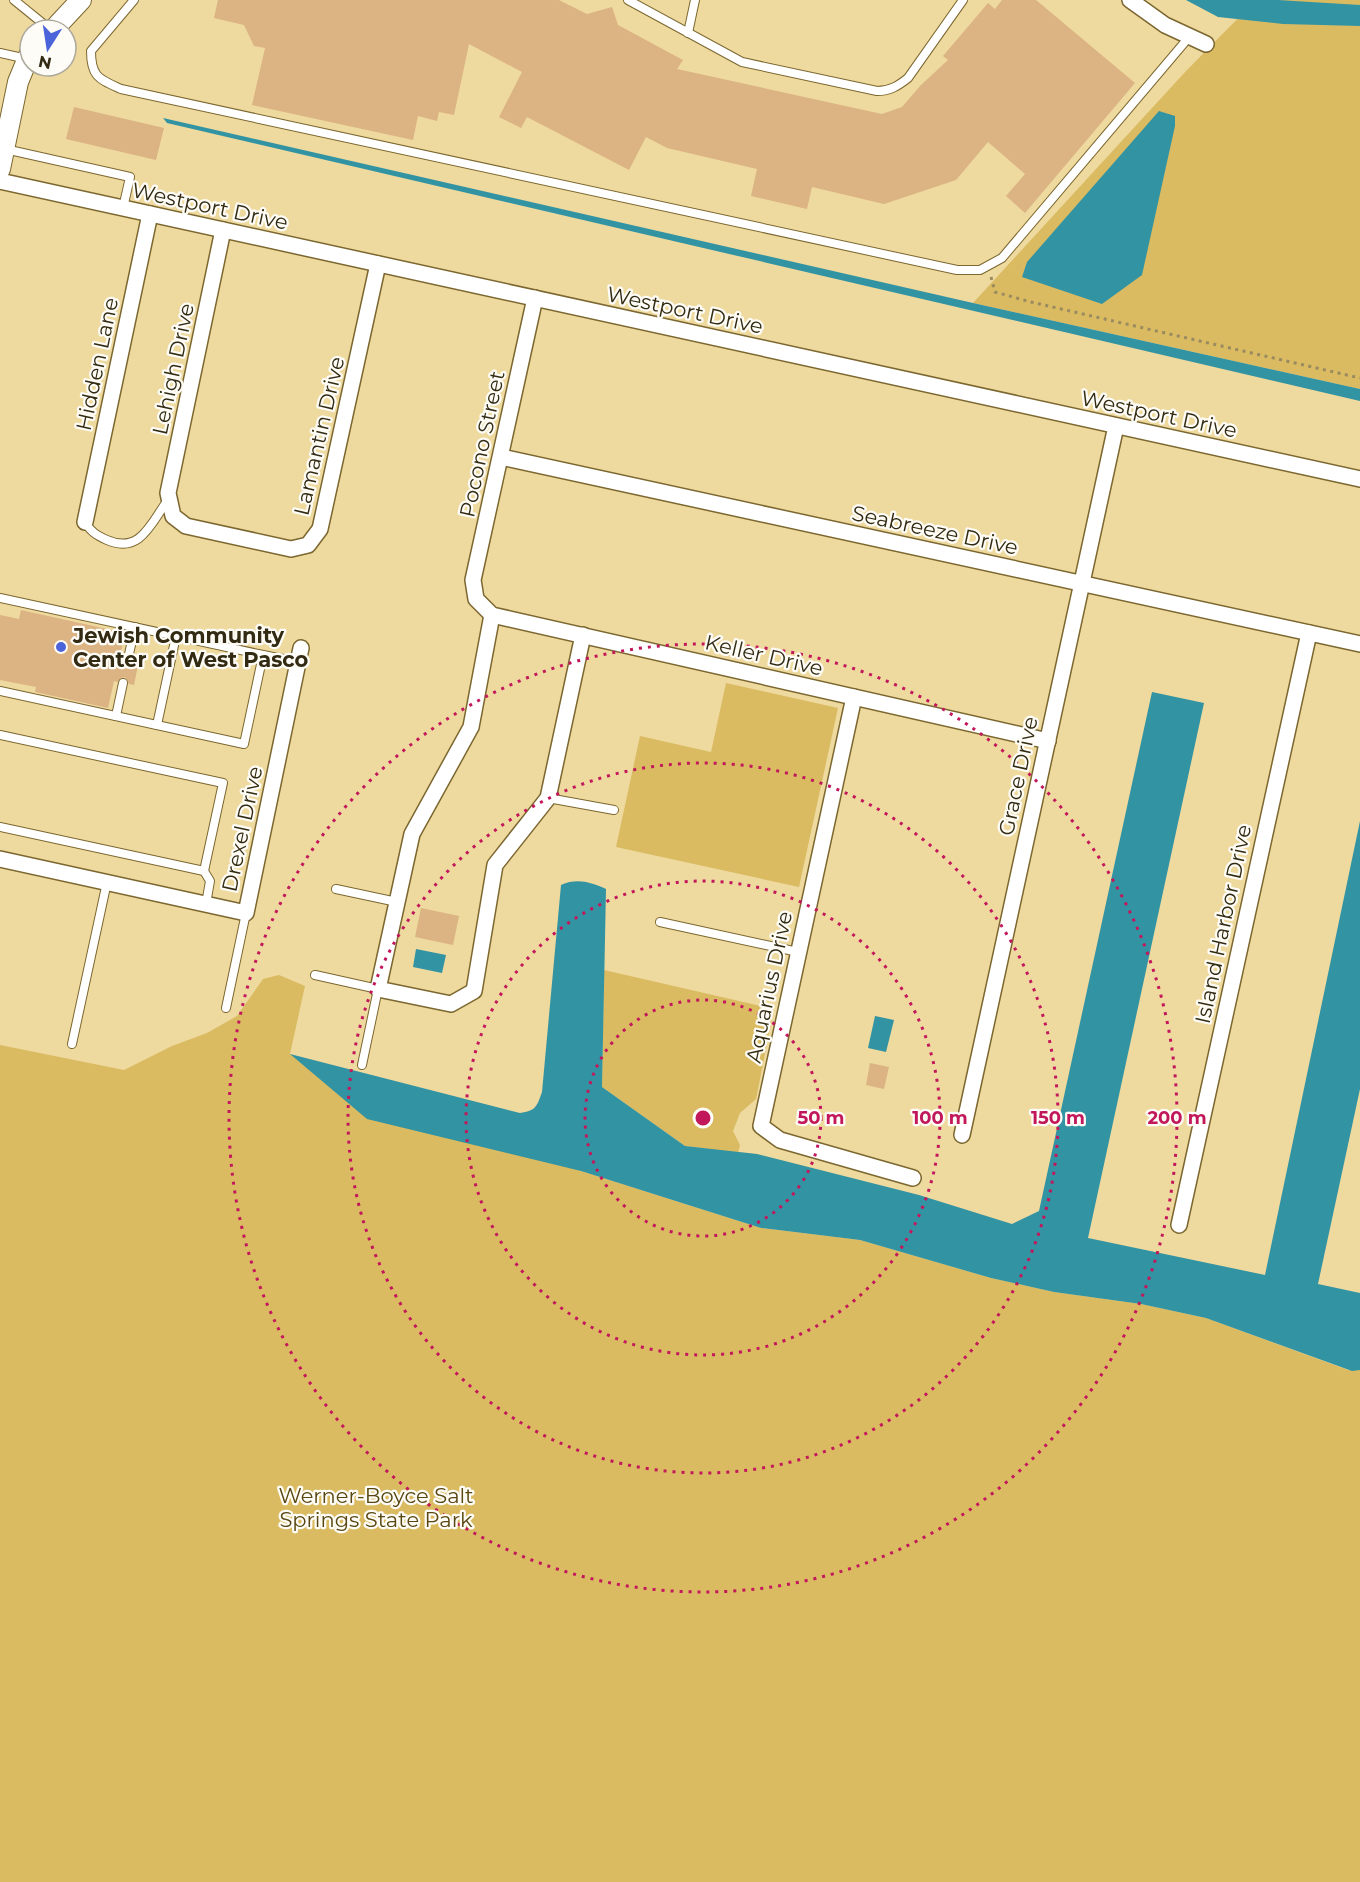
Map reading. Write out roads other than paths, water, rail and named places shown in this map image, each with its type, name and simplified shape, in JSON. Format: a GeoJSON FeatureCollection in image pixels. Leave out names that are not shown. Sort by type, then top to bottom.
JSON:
{"type":"FeatureCollection","features":[{"type":"Feature","properties":{"kind":"street"},"geometry":{"type":"LineString","coordinates":[[64,18],[81,0]]}},
{"type":"Feature","properties":{"kind":"street"},"geometry":{"type":"LineString","coordinates":[[1130,0],[1166,25],[1206,44]]}},
{"type":"Feature","properties":{"kind":"street"},"geometry":{"type":"LineString","coordinates":[[0,170],[5,125],[20,78]]}},
{"type":"Feature","properties":{"kind":"street","name":"Westport Drive"},"geometry":{"type":"LineString","coordinates":[[0,181],[1360,479]]}},
{"type":"Feature","properties":{"kind":"street","name":"Hidden Lane"},"geometry":{"type":"LineString","coordinates":[[85,522],[150,214]]}},
{"type":"Feature","properties":{"kind":"street","name":"Lehigh Drive"},"geometry":{"type":"LineString","coordinates":[[173,516],[168,493],[223,230]]}},
{"type":"Feature","properties":{"kind":"street","name":"Lamantin Drive"},"geometry":{"type":"LineString","coordinates":[[173,516],[186,526],[291,549],[308,545],[320,529],[378,264]]}},
{"type":"Feature","properties":{"kind":"street","name":"Pocono Street"},"geometry":{"type":"LineString","coordinates":[[492,615],[476,599],[473,580],[535,298]]}},
{"type":"Feature","properties":{"kind":"street","name":"Grace Drive"},"geometry":{"type":"LineString","coordinates":[[962,1135],[1116,426]]}},
{"type":"Feature","properties":{"kind":"street","name":"Seabreeze Drive"},"geometry":{"type":"LineString","coordinates":[[501,457],[1360,644]]}},
{"type":"Feature","properties":{"kind":"street"},"geometry":{"type":"LineString","coordinates":[[492,615],[471,727],[412,834],[378,989],[451,1004],[474,991],[495,865],[548,798],[583,635]]}},
{"type":"Feature","properties":{"kind":"street","name":"Keller Drive"},"geometry":{"type":"LineString","coordinates":[[492,615],[1048,741]]}},
{"type":"Feature","properties":{"kind":"street","name":"Island Harbor Drive"},"geometry":{"type":"LineString","coordinates":[[1179,1225],[1309,633]]}},
{"type":"Feature","properties":{"kind":"street","name":"Drexel Drive"},"geometry":{"type":"LineString","coordinates":[[0,859],[246,913],[299,655]]}},
{"type":"Feature","properties":{"kind":"street","name":"Aquarius Drive"},"geometry":{"type":"LineString","coordinates":[[854,697],[760,1126],[780,1140],[913,1178]]}},
{"type":"Feature","properties":{"kind":"lane"},"geometry":{"type":"LineString","coordinates":[[134,0],[91,51],[91,67],[101,80],[121,89],[957,270],[980,270],[1002,258],[1190,36]]}},
{"type":"Feature","properties":{"kind":"lane"},"geometry":{"type":"LineString","coordinates":[[628,0],[742,62],[867,90],[887,91],[908,78],[963,0]]}},
{"type":"Feature","properties":{"kind":"lane"},"geometry":{"type":"LineString","coordinates":[[688,33],[695,0]]}},
{"type":"Feature","properties":{"kind":"lane"},"geometry":{"type":"LineString","coordinates":[[18,1],[38,18]]}},
{"type":"Feature","properties":{"kind":"lane"},"geometry":{"type":"LineString","coordinates":[[0,53],[18,55]]}},
{"type":"Feature","properties":{"kind":"lane"},"geometry":{"type":"LineString","coordinates":[[4,148],[130,177],[123,208]]}},
{"type":"Feature","properties":{"kind":"lane"},"geometry":{"type":"LineString","coordinates":[[85,522],[91,532],[110,542],[138,541],[152,526],[169,498]]}},
{"type":"Feature","properties":{"kind":"lane"},"geometry":{"type":"LineString","coordinates":[[0,598],[263,655],[299,655]]}},
{"type":"Feature","properties":{"kind":"lane"},"geometry":{"type":"LineString","coordinates":[[127,663],[135,627]]}},
{"type":"Feature","properties":{"kind":"lane"},"geometry":{"type":"LineString","coordinates":[[157,725],[176,636]]}},
{"type":"Feature","properties":{"kind":"lane"},"geometry":{"type":"LineString","coordinates":[[0,691],[244,744],[263,655]]}},
{"type":"Feature","properties":{"kind":"lane"},"geometry":{"type":"LineString","coordinates":[[116,716],[123,683]]}},
{"type":"Feature","properties":{"kind":"lane"},"geometry":{"type":"LineString","coordinates":[[0,735],[223,783],[204,871],[210,881],[206,904]]}},
{"type":"Feature","properties":{"kind":"lane"},"geometry":{"type":"LineString","coordinates":[[548,798],[614,810]]}},
{"type":"Feature","properties":{"kind":"lane"},"geometry":{"type":"LineString","coordinates":[[0,826],[204,871]]}},
{"type":"Feature","properties":{"kind":"lane"},"geometry":{"type":"LineString","coordinates":[[72,1044],[107,882]]}},
{"type":"Feature","properties":{"kind":"lane"},"geometry":{"type":"LineString","coordinates":[[336,889],[397,902]]}},
{"type":"Feature","properties":{"kind":"lane"},"geometry":{"type":"LineString","coordinates":[[226,1008],[246,913]]}},
{"type":"Feature","properties":{"kind":"lane"},"geometry":{"type":"LineString","coordinates":[[660,922],[798,952]]}},
{"type":"Feature","properties":{"kind":"lane"},"geometry":{"type":"LineString","coordinates":[[315,975],[378,989],[362,1065]]}},
{"type":"Feature","properties":{"kind":"water"},"geometry":{"type":"Polygon","coordinates":[[[1186,0],[1278,0],[1360,5],[1360,26],[1283,24],[1218,17],[1186,0]]]}},
{"type":"Feature","properties":{"kind":"water"},"geometry":{"type":"Polygon","coordinates":[[[1159,111],[1175,116],[1175,126],[1142,275],[1102,304],[1022,277],[1027,262],[1159,111]]]}},
{"type":"Feature","properties":{"kind":"water"},"geometry":{"type":"Polygon","coordinates":[[[163,118],[1360,389],[1360,401],[167,123],[163,118]]]}},
{"type":"Feature","properties":{"kind":"water"},"geometry":{"type":"Polygon","coordinates":[[[1152,692],[1204,703],[1088,1238],[1265,1275],[1360,821],[1360,1089],[1318,1284],[1360,1293],[1360,1370],[1352,1371],[1206,1318],[1141,1304],[1054,1292],[991,1278],[860,1240],[761,1228],[581,1171],[367,1119],[290,1054],[520,1113],[533,1109],[542,1092],[561,885],[578,881],[589,883],[606,889],[602,1087],[685,1146],[757,1154],[919,1195],[1012,1224],[1039,1211],[1152,692]]]}},
{"type":"Feature","properties":{"kind":"water"},"geometry":{"type":"Polygon","coordinates":[[[416,949],[446,955],[442,973],[413,967],[416,949]]]}},
{"type":"Feature","properties":{"kind":"water"},"geometry":{"type":"Polygon","coordinates":[[[875,1016],[894,1020],[886,1052],[868,1048],[875,1016]]]}},
{"type":"Feature","properties":{"kind":"place","name":"Jewish Community Center of West Pasco"},"geometry":{"type":"Point","coordinates":[61,647]}},
{"type":"Feature","properties":{"kind":"park label","name":"Werner-Boyce Salt Springs State Park"},"geometry":{"type":"Point","coordinates":[376,1507]}}]}
